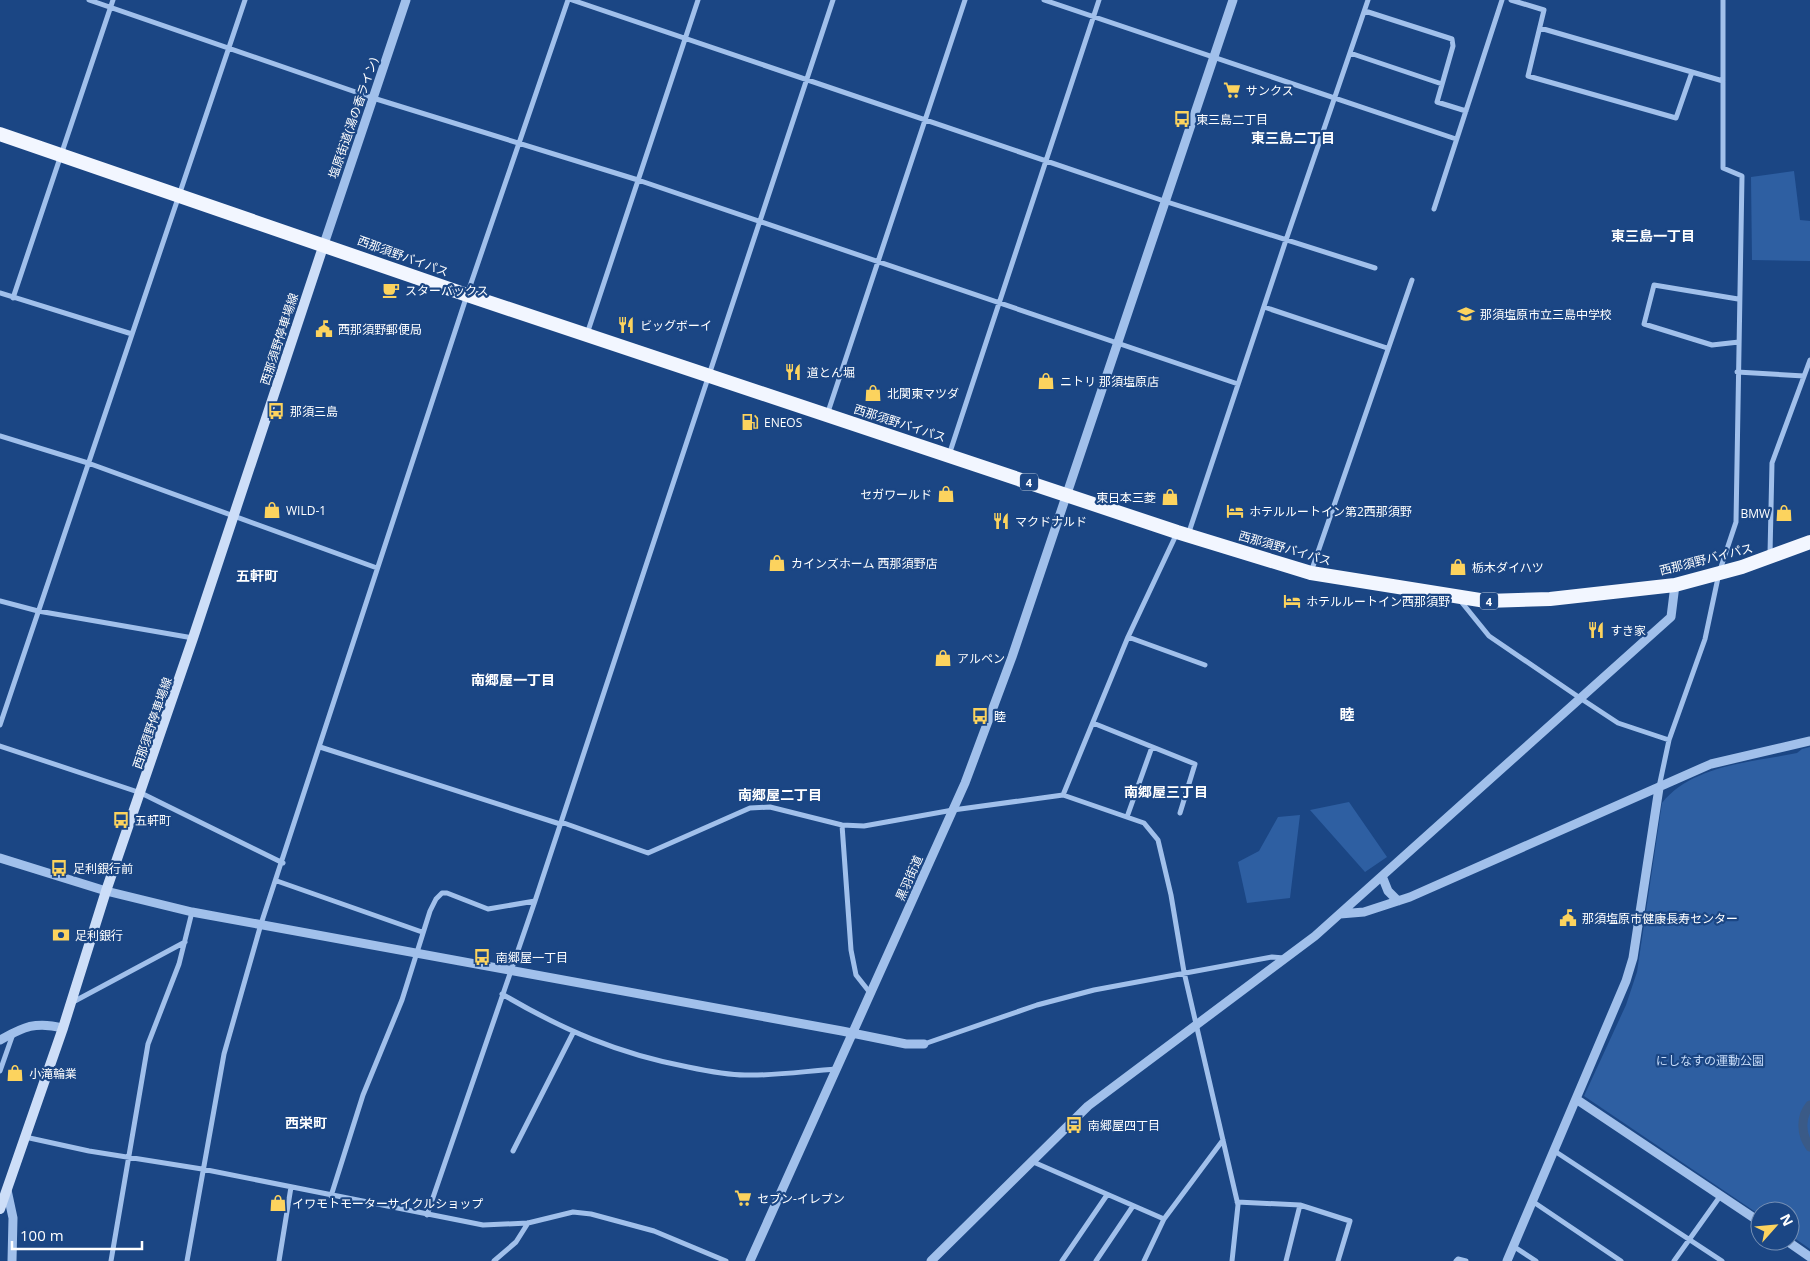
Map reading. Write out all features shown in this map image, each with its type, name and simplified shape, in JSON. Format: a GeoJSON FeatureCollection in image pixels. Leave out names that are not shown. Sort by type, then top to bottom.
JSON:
{"type":"FeatureCollection","features":[{"type":"Feature","properties":{"kind":"highway","name":"西那須野バイパス"},"geometry":{"type":"LineString","coordinates":[[0,134],[324,244],[467,295],[827,416],[1183,534],[1311,573],[1458,598],[1486,601],[1550,599],[1675,585],[1770,557],[1810,542]]}},
{"type":"Feature","properties":{"kind":"main road","name":"西那須野停車場線"},"geometry":{"type":"LineString","coordinates":[[0,1209],[3,1189],[25,1137],[324,244]]}},
{"type":"Feature","properties":{"kind":"street"},"geometry":{"type":"LineString","coordinates":[[89,0],[373,98],[638,180],[877,263],[1238,384]]}},
{"type":"Feature","properties":{"kind":"street"},"geometry":{"type":"LineString","coordinates":[[14,298],[113,0]]}},
{"type":"Feature","properties":{"kind":"street"},"geometry":{"type":"LineString","coordinates":[[0,725],[245,0]]}},
{"type":"Feature","properties":{"kind":"street","name":"塩原街道(湯の香ライン)"},"geometry":{"type":"LineString","coordinates":[[324,244],[406,0]]}},
{"type":"Feature","properties":{"kind":"street"},"geometry":{"type":"LineString","coordinates":[[186,1261],[224,1054],[261,924],[283,863],[467,295],[568,0]]}},
{"type":"Feature","properties":{"kind":"street"},"geometry":{"type":"LineString","coordinates":[[572,0],[1164,201],[1374,268]]}},
{"type":"Feature","properties":{"kind":"street"},"geometry":{"type":"LineString","coordinates":[[587,334],[698,0]]}},
{"type":"Feature","properties":{"kind":"street"},"geometry":{"type":"LineString","coordinates":[[426,1215],[536,901],[758,222],[833,0]]}},
{"type":"Feature","properties":{"kind":"street"},"geometry":{"type":"LineString","coordinates":[[827,416],[965,0]]}},
{"type":"Feature","properties":{"kind":"street"},"geometry":{"type":"LineString","coordinates":[[1044,0],[1456,139]]}},
{"type":"Feature","properties":{"kind":"street"},"geometry":{"type":"LineString","coordinates":[[948,455],[1099,0]]}},
{"type":"Feature","properties":{"kind":"street","name":"黒羽街道"},"geometry":{"type":"LineString","coordinates":[[750,1261],[953,810],[1008,665],[1233,0]]}},
{"type":"Feature","properties":{"kind":"street"},"geometry":{"type":"LineString","coordinates":[[1063,795],[1128,637],[1183,534],[1238,384],[1368,0]]}},
{"type":"Feature","properties":{"kind":"street"},"geometry":{"type":"LineString","coordinates":[[1434,209],[1502,0]]}},
{"type":"Feature","properties":{"kind":"street"},"geometry":{"type":"LineString","coordinates":[[1511,0],[1544,10],[1528,76],[1676,118],[1692,72]]}},
{"type":"Feature","properties":{"kind":"street"},"geometry":{"type":"LineString","coordinates":[[1507,1261],[1626,981],[1632,958],[1659,788],[1669,740],[1705,639],[1719,573],[1736,522],[1738,299],[1742,176],[1723,168],[1723,0]]}},
{"type":"Feature","properties":{"kind":"street"},"geometry":{"type":"LineString","coordinates":[[1365,11],[1452,39],[1453,46],[1437,102],[1466,111]]}},
{"type":"Feature","properties":{"kind":"street"},"geometry":{"type":"LineString","coordinates":[[1540,28],[1723,81]]}},
{"type":"Feature","properties":{"kind":"street"},"geometry":{"type":"LineString","coordinates":[[1350,52],[1442,84]]}},
{"type":"Feature","properties":{"kind":"street"},"geometry":{"type":"LineString","coordinates":[[1311,573],[1412,280]]}},
{"type":"Feature","properties":{"kind":"street"},"geometry":{"type":"LineString","coordinates":[[1738,299],[1654,285],[1644,324],[1712,345],[1739,342]]}},
{"type":"Feature","properties":{"kind":"street"},"geometry":{"type":"LineString","coordinates":[[0,293],[132,334]]}},
{"type":"Feature","properties":{"kind":"street"},"geometry":{"type":"LineString","coordinates":[[1264,307],[1387,348]]}},
{"type":"Feature","properties":{"kind":"street"},"geometry":{"type":"LineString","coordinates":[[1770,557],[1770,472],[1810,360]]}},
{"type":"Feature","properties":{"kind":"street"},"geometry":{"type":"LineString","coordinates":[[1737,372],[1804,376]]}},
{"type":"Feature","properties":{"kind":"street"},"geometry":{"type":"LineString","coordinates":[[0,436],[88,464],[377,568]]}},
{"type":"Feature","properties":{"kind":"street"},"geometry":{"type":"LineString","coordinates":[[931,1261],[1030,1161],[1088,1106],[1195,1024],[1286,959],[1340,914],[1671,617],[1675,585]]}},
{"type":"Feature","properties":{"kind":"street"},"geometry":{"type":"LineString","coordinates":[[1458,598],[1489,636],[1580,698],[1618,723],[1669,740]]}},
{"type":"Feature","properties":{"kind":"street"},"geometry":{"type":"LineString","coordinates":[[0,601],[38,611],[193,638]]}},
{"type":"Feature","properties":{"kind":"street"},"geometry":{"type":"LineString","coordinates":[[1128,637],[1205,665]]}},
{"type":"Feature","properties":{"kind":"street"},"geometry":{"type":"LineString","coordinates":[[1093,723],[1195,764],[1180,813]]}},
{"type":"Feature","properties":{"kind":"street"},"geometry":{"type":"LineString","coordinates":[[1340,914],[1364,912],[1398,901],[1725,760],[1810,741]]}},
{"type":"Feature","properties":{"kind":"street"},"geometry":{"type":"LineString","coordinates":[[0,746],[141,793],[283,863]]}},
{"type":"Feature","properties":{"kind":"street"},"geometry":{"type":"LineString","coordinates":[[320,747],[648,853],[750,808],[770,807],[842,825],[864,826],[953,810],[1063,795],[1144,823],[1158,840],[1171,895],[1195,1024],[1237,1202],[1238,1215],[1232,1261]]}},
{"type":"Feature","properties":{"kind":"street"},"geometry":{"type":"LineString","coordinates":[[1127,817],[1152,747]]}},
{"type":"Feature","properties":{"kind":"street"},"geometry":{"type":"LineString","coordinates":[[842,825],[851,950],[856,975],[871,995]]}},
{"type":"Feature","properties":{"kind":"street"},"geometry":{"type":"LineString","coordinates":[[0,858],[106,891],[192,912],[906,1044],[924,1044],[1036,1005],[1094,990],[1272,957],[1286,959]]}},
{"type":"Feature","properties":{"kind":"street"},"geometry":{"type":"LineString","coordinates":[[1382,876],[1388,891],[1398,901]]}},
{"type":"Feature","properties":{"kind":"street"},"geometry":{"type":"LineString","coordinates":[[277,881],[422,932]]}},
{"type":"Feature","properties":{"kind":"street"},"geometry":{"type":"LineString","coordinates":[[331,1196],[363,1095],[402,1000],[422,932],[436,899],[442,894],[447,893],[488,909],[536,901]]}},
{"type":"Feature","properties":{"kind":"street"},"geometry":{"type":"LineString","coordinates":[[111,1261],[148,1044],[164,1007],[185,942],[192,912]]}},
{"type":"Feature","properties":{"kind":"street"},"geometry":{"type":"LineString","coordinates":[[70,1003],[185,942]]}},
{"type":"Feature","properties":{"kind":"street"},"geometry":{"type":"LineString","coordinates":[[502,994],[541,1018],[573,1033],[599,1044],[654,1061],[721,1073],[746,1075],[836,1069]]}},
{"type":"Feature","properties":{"kind":"street"},"geometry":{"type":"LineString","coordinates":[[0,1040],[24,1027],[41,1024],[62,1028]]}},
{"type":"Feature","properties":{"kind":"street"},"geometry":{"type":"LineString","coordinates":[[0,1071],[13,1033]]}},
{"type":"Feature","properties":{"kind":"street"},"geometry":{"type":"LineString","coordinates":[[513,1151],[573,1033]]}},
{"type":"Feature","properties":{"kind":"street"},"geometry":{"type":"LineString","coordinates":[[1576,1099],[1750,1215]]}},
{"type":"Feature","properties":{"kind":"street"},"geometry":{"type":"LineString","coordinates":[[25,1137],[129,1158],[202,1169],[483,1225],[528,1223],[572,1212],[591,1214],[654,1231],[726,1261]]}},
{"type":"Feature","properties":{"kind":"street"},"geometry":{"type":"LineString","coordinates":[[1144,1261],[1164,1219],[1223,1140]]}},
{"type":"Feature","properties":{"kind":"street"},"geometry":{"type":"LineString","coordinates":[[1553,1150],[1722,1261]]}},
{"type":"Feature","properties":{"kind":"street"},"geometry":{"type":"LineString","coordinates":[[1030,1161],[1164,1219]]}},
{"type":"Feature","properties":{"kind":"street"},"geometry":{"type":"LineString","coordinates":[[278,1261],[291,1187]]}},
{"type":"Feature","properties":{"kind":"street"},"geometry":{"type":"LineString","coordinates":[[3,1189],[13,1218],[12,1261]]}},
{"type":"Feature","properties":{"kind":"street"},"geometry":{"type":"LineString","coordinates":[[1674,1261],[1721,1194]]}},
{"type":"Feature","properties":{"kind":"street"},"geometry":{"type":"LineString","coordinates":[[1062,1261],[1106,1195]]}},
{"type":"Feature","properties":{"kind":"street"},"geometry":{"type":"LineString","coordinates":[[1532,1201],[1621,1261]]}},
{"type":"Feature","properties":{"kind":"street"},"geometry":{"type":"LineString","coordinates":[[1237,1202],[1300,1205],[1350,1221],[1338,1261]]}},
{"type":"Feature","properties":{"kind":"street"},"geometry":{"type":"LineString","coordinates":[[1286,1261],[1300,1205]]}},
{"type":"Feature","properties":{"kind":"street"},"geometry":{"type":"LineString","coordinates":[[1096,1261],[1133,1206]]}},
{"type":"Feature","properties":{"kind":"street"},"geometry":{"type":"LineString","coordinates":[[494,1261],[516,1242],[528,1223]]}},
{"type":"Feature","properties":{"kind":"street"},"geometry":{"type":"LineString","coordinates":[[1513,1246],[1536,1261]]}},
{"type":"Feature","properties":{"kind":"street"},"geometry":{"type":"LineString","coordinates":[[1456,1261],[1458,1259],[1466,1261]]}},
{"type":"Feature","properties":{"kind":"green space"},"geometry":{"type":"Polygon","coordinates":[[[1794,171],[1800,220],[1810,221],[1810,261],[1752,260],[1751,177],[1794,171]]]}},
{"type":"Feature","properties":{"kind":"green space","name":"にしなすの運動公園"},"geometry":{"type":"Polygon","coordinates":[[[1810,747],[1810,1249],[1800,1242],[1800,1201],[1750,1201],[1750,1208],[1584,1096],[1626,1005],[1637,972],[1662,803],[1675,790],[1690,780],[1706,773],[1724,767],[1797,753],[1802,749],[1810,747]]]}},
{"type":"Feature","properties":{"kind":"green space"},"geometry":{"type":"Polygon","coordinates":[[[1349,802],[1387,857],[1365,872],[1310,810],[1349,802]]]}},
{"type":"Feature","properties":{"kind":"green space"},"geometry":{"type":"Polygon","coordinates":[[[1300,815],[1290,898],[1247,903],[1238,862],[1259,851],[1278,817],[1300,815]]]}},
{"type":"Feature","properties":{"kind":"waterway"},"geometry":{"type":"LineString","coordinates":[[1810,1105],[1803,1120],[1803,1132],[1810,1147]]}},
{"type":"Feature","properties":{"kind":"place","name":"サンクス"},"geometry":{"type":"Point","coordinates":[1232,90]}},
{"type":"Feature","properties":{"kind":"place","name":"東三島二丁目"},"geometry":{"type":"Point","coordinates":[1182,119]}},
{"type":"Feature","properties":{"kind":"place","name":"スターバックス"},"geometry":{"type":"Point","coordinates":[391,290]}},
{"type":"Feature","properties":{"kind":"place","name":"那須塩原市立三島中学校"},"geometry":{"type":"Point","coordinates":[1466,314]}},
{"type":"Feature","properties":{"kind":"place","name":"ビッグボーイ"},"geometry":{"type":"Point","coordinates":[626,325]}},
{"type":"Feature","properties":{"kind":"place","name":"西那須野郵便局"},"geometry":{"type":"Point","coordinates":[324,329]}},
{"type":"Feature","properties":{"kind":"place","name":"道とん堀"},"geometry":{"type":"Point","coordinates":[793,372]}},
{"type":"Feature","properties":{"kind":"place","name":"ニトリ 那須塩原店"},"geometry":{"type":"Point","coordinates":[1046,381]}},
{"type":"Feature","properties":{"kind":"place","name":"北関東マツダ"},"geometry":{"type":"Point","coordinates":[873,393]}},
{"type":"Feature","properties":{"kind":"place","name":"那須三島"},"geometry":{"type":"Point","coordinates":[276,411]}},
{"type":"Feature","properties":{"kind":"place","name":"ENEOS"},"geometry":{"type":"Point","coordinates":[750,422]}},
{"type":"Feature","properties":{"kind":"place","name":"セガワールド"},"geometry":{"type":"Point","coordinates":[946,494]}},
{"type":"Feature","properties":{"kind":"place","name":"東日本三菱"},"geometry":{"type":"Point","coordinates":[1170,497]}},
{"type":"Feature","properties":{"kind":"place","name":"WILD-1"},"geometry":{"type":"Point","coordinates":[272,510]}},
{"type":"Feature","properties":{"kind":"place","name":"ホテルルートイン第2西那須野"},"geometry":{"type":"Point","coordinates":[1235,511]}},
{"type":"Feature","properties":{"kind":"place","name":"BMW"},"geometry":{"type":"Point","coordinates":[1784,513]}},
{"type":"Feature","properties":{"kind":"place","name":"マクドナルド"},"geometry":{"type":"Point","coordinates":[1001,521]}},
{"type":"Feature","properties":{"kind":"place","name":"カインズホーム 西那須野店"},"geometry":{"type":"Point","coordinates":[777,563]}},
{"type":"Feature","properties":{"kind":"place","name":"栃木ダイハツ"},"geometry":{"type":"Point","coordinates":[1458,567]}},
{"type":"Feature","properties":{"kind":"place","name":"ホテルルートイン西那須野"},"geometry":{"type":"Point","coordinates":[1292,601]}},
{"type":"Feature","properties":{"kind":"place","name":"すき家"},"geometry":{"type":"Point","coordinates":[1596,630]}},
{"type":"Feature","properties":{"kind":"place","name":"アルペン"},"geometry":{"type":"Point","coordinates":[943,658]}},
{"type":"Feature","properties":{"kind":"place","name":"睦"},"geometry":{"type":"Point","coordinates":[980,716]}},
{"type":"Feature","properties":{"kind":"place","name":"五軒町"},"geometry":{"type":"Point","coordinates":[121,820]}},
{"type":"Feature","properties":{"kind":"place","name":"足利銀行前"},"geometry":{"type":"Point","coordinates":[59,868]}},
{"type":"Feature","properties":{"kind":"place","name":"那須塩原市健康長寿センター"},"geometry":{"type":"Point","coordinates":[1568,918]}},
{"type":"Feature","properties":{"kind":"place","name":"足利銀行"},"geometry":{"type":"Point","coordinates":[61,935]}},
{"type":"Feature","properties":{"kind":"place","name":"南郷屋一丁目"},"geometry":{"type":"Point","coordinates":[482,957]}},
{"type":"Feature","properties":{"kind":"place","name":"小滝輪業"},"geometry":{"type":"Point","coordinates":[15,1073]}},
{"type":"Feature","properties":{"kind":"place","name":"南郷屋四丁目"},"geometry":{"type":"Point","coordinates":[1074,1125]}},
{"type":"Feature","properties":{"kind":"place","name":"セブン-イレブン"},"geometry":{"type":"Point","coordinates":[743,1198]}},
{"type":"Feature","properties":{"kind":"place","name":"イワモトモーターサイクルショップ"},"geometry":{"type":"Point","coordinates":[278,1203]}},
{"type":"Feature","properties":{"kind":"district","name":"東三島二丁目"},"geometry":{"type":"Point","coordinates":[1293,137]}},
{"type":"Feature","properties":{"kind":"district","name":"東三島一丁目"},"geometry":{"type":"Point","coordinates":[1653,235]}},
{"type":"Feature","properties":{"kind":"district","name":"五軒町"},"geometry":{"type":"Point","coordinates":[257,575]}},
{"type":"Feature","properties":{"kind":"district","name":"南郷屋一丁目"},"geometry":{"type":"Point","coordinates":[513,679]}},
{"type":"Feature","properties":{"kind":"district","name":"睦"},"geometry":{"type":"Point","coordinates":[1347,714]}},
{"type":"Feature","properties":{"kind":"district","name":"南郷屋三丁目"},"geometry":{"type":"Point","coordinates":[1166,791]}},
{"type":"Feature","properties":{"kind":"district","name":"南郷屋二丁目"},"geometry":{"type":"Point","coordinates":[780,794]}},
{"type":"Feature","properties":{"kind":"district","name":"西栄町"},"geometry":{"type":"Point","coordinates":[306,1122]}}]}
